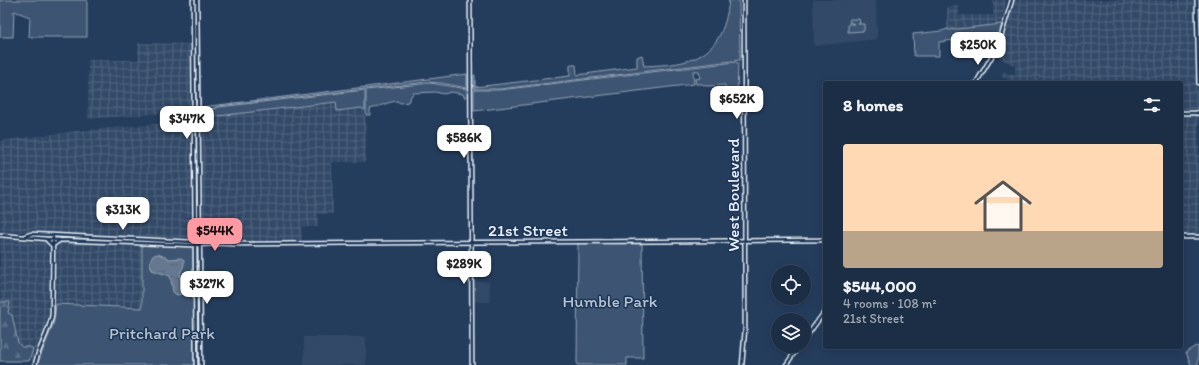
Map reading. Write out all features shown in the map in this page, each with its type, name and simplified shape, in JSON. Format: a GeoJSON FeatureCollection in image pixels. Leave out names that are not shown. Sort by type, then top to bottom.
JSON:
{"type":"FeatureCollection","features":[{"type":"Feature","properties":{"kind":"main road"},"geometry":{"type":"LineString","coordinates":[[1196,0],[1199,83]]}},
{"type":"Feature","properties":{"kind":"street"},"geometry":{"type":"LineString","coordinates":[[193,0],[196,365]]}},
{"type":"Feature","properties":{"kind":"street"},"geometry":{"type":"LineString","coordinates":[[197,0],[201,365]]}},
{"type":"Feature","properties":{"kind":"street"},"geometry":{"type":"LineString","coordinates":[[470,0],[472,365]]}},
{"type":"Feature","properties":{"kind":"street","name":"West Boulevard"},"geometry":{"type":"LineString","coordinates":[[742,365],[745,330],[744,0]]}},
{"type":"Feature","properties":{"kind":"street"},"geometry":{"type":"LineString","coordinates":[[978,81],[998,46],[1012,0]]}},
{"type":"Feature","properties":{"kind":"street"},"geometry":{"type":"LineString","coordinates":[[1183,113],[1198,113]]}},
{"type":"Feature","properties":{"kind":"street"},"geometry":{"type":"LineString","coordinates":[[194,144],[199,144]]}},
{"type":"Feature","properties":{"kind":"street","name":"21st Street"},"geometry":{"type":"LineString","coordinates":[[0,236],[25,236],[31,234],[195,243]]}},
{"type":"Feature","properties":{"kind":"street","name":"21st Street"},"geometry":{"type":"LineString","coordinates":[[25,236],[30,238],[60,240],[231,244],[823,240]]}},
{"type":"Feature","properties":{"kind":"street"},"geometry":{"type":"LineString","coordinates":[[35,365],[38,353],[50,327],[52,316],[53,236]]}},
{"type":"Feature","properties":{"kind":"street"},"geometry":{"type":"LineString","coordinates":[[1183,237],[1199,237]]}},
{"type":"Feature","properties":{"kind":"street"},"geometry":{"type":"LineString","coordinates":[[45,239],[53,246]]}},
{"type":"Feature","properties":{"kind":"street"},"geometry":{"type":"LineString","coordinates":[[53,246],[60,240]]}},
{"type":"Feature","properties":{"kind":"street"},"geometry":{"type":"LineString","coordinates":[[811,330],[823,314]]}},
{"type":"Feature","properties":{"kind":"street"},"geometry":{"type":"LineString","coordinates":[[786,365],[794,353]]}},
{"type":"Feature","properties":{"kind":"shaded area"},"geometry":{"type":"Polygon","coordinates":[[[813,0],[876,0],[877,39],[814,46],[813,0]]]}},
{"type":"Feature","properties":{"kind":"shaded area"},"geometry":{"type":"Polygon","coordinates":[[[993,0],[1006,0],[1002,24],[947,29],[947,7],[959,5],[959,15],[993,15],[993,0]]]}},
{"type":"Feature","properties":{"kind":"shaded area"},"geometry":{"type":"Polygon","coordinates":[[[1014,0],[1194,0],[1195,73],[1199,93],[1199,110],[1183,110],[1183,81],[1011,81],[1001,76],[1004,72],[1015,76],[1015,66],[995,55],[1000,46],[1014,0]]]}},
{"type":"Feature","properties":{"kind":"shaded area"},"geometry":{"type":"Polygon","coordinates":[[[138,43],[191,44],[192,111],[88,119],[88,60],[138,60],[138,43]]]}},
{"type":"Feature","properties":{"kind":"shaded area"},"geometry":{"type":"Polygon","coordinates":[[[364,101],[364,116],[366,116],[366,160],[364,162],[332,162],[333,214],[318,214],[318,227],[301,227],[302,241],[233,242],[202,240],[200,118],[336,102],[337,104],[364,101]]]}},
{"type":"Feature","properties":{"kind":"shaded area"},"geometry":{"type":"Polygon","coordinates":[[[1183,115],[1199,115],[1199,235],[1183,235],[1183,115]]]}},
{"type":"Feature","properties":{"kind":"shaded area"},"geometry":{"type":"Polygon","coordinates":[[[192,121],[192,239],[11,232],[11,239],[46,241],[50,245],[51,254],[55,254],[56,246],[59,242],[142,245],[142,308],[52,304],[48,322],[32,361],[0,361],[0,141],[77,131],[192,121]]]}},
{"type":"Feature","properties":{"kind":"shaded area"},"geometry":{"type":"Polygon","coordinates":[[[472,281],[489,282],[490,302],[472,302],[472,281]]]}},
{"type":"Feature","properties":{"kind":"shaded area"},"geometry":{"type":"Polygon","coordinates":[[[304,337],[366,337],[366,365],[304,365],[304,337]]]}},
{"type":"Feature","properties":{"kind":"green space"},"geometry":{"type":"Polygon","coordinates":[[[0,0],[87,0],[87,37],[29,37],[30,17],[14,11],[13,37],[0,37],[0,0]]]}},
{"type":"Feature","properties":{"kind":"green space"},"geometry":{"type":"Polygon","coordinates":[[[729,0],[739,0],[740,60],[500,89],[474,89],[474,75],[475,87],[570,76],[570,65],[576,65],[577,75],[637,67],[637,57],[642,55],[644,66],[687,61],[706,52],[713,46],[722,29],[728,10],[729,0]]]}},
{"type":"Feature","properties":{"kind":"green space"},"geometry":{"type":"Polygon","coordinates":[[[850,19],[859,19],[860,23],[858,24],[864,24],[864,31],[848,32],[848,24],[855,24],[849,22],[850,19]]]}},
{"type":"Feature","properties":{"kind":"green space"},"geometry":{"type":"Polygon","coordinates":[[[1002,24],[999,34],[939,42],[939,56],[914,56],[913,34],[1002,24]]]}},
{"type":"Feature","properties":{"kind":"green space"},"geometry":{"type":"Polygon","coordinates":[[[736,62],[738,63],[737,98],[723,98],[714,92],[725,91],[725,85],[707,86],[696,84],[695,79],[700,78],[699,71],[693,71],[694,84],[474,111],[474,90],[499,90],[736,62]]]}},
{"type":"Feature","properties":{"kind":"green space"},"geometry":{"type":"Polygon","coordinates":[[[467,74],[467,88],[427,82],[366,89],[366,87],[467,74]]]}},
{"type":"Feature","properties":{"kind":"green space"},"geometry":{"type":"Polygon","coordinates":[[[430,83],[467,89],[467,97],[464,97],[463,94],[451,92],[444,94],[435,92],[413,93],[408,102],[390,102],[370,109],[370,115],[366,115],[366,90],[430,83]]]}},
{"type":"Feature","properties":{"kind":"green space"},"geometry":{"type":"Polygon","coordinates":[[[365,87],[365,89],[219,106],[201,114],[202,107],[365,87]]]}},
{"type":"Feature","properties":{"kind":"green space"},"geometry":{"type":"Polygon","coordinates":[[[365,90],[365,110],[361,108],[337,111],[336,102],[201,118],[201,115],[219,107],[365,90]]]}},
{"type":"Feature","properties":{"kind":"green space","name":"Humble Park"},"geometry":{"type":"Polygon","coordinates":[[[578,243],[642,244],[643,358],[627,358],[627,365],[577,365],[578,243]]]}},
{"type":"Feature","properties":{"kind":"green space","name":"Pritchard Park"},"geometry":{"type":"Polygon","coordinates":[[[142,245],[193,247],[194,365],[37,365],[54,322],[56,304],[142,308],[142,245]]]}},
{"type":"Feature","properties":{"kind":"green space"},"geometry":{"type":"Polygon","coordinates":[[[0,302],[10,302],[8,313],[12,315],[18,343],[22,347],[30,347],[33,349],[29,361],[0,361],[0,302]]]}},
{"type":"Feature","properties":{"kind":"green space"},"geometry":{"type":"Polygon","coordinates":[[[1196,346],[1198,347],[1198,365],[1191,365],[1186,352],[1196,346]]]}},
{"type":"Feature","properties":{"kind":"water"},"geometry":{"type":"Polygon","coordinates":[[[158,254],[170,259],[181,258],[184,260],[184,265],[180,274],[184,289],[181,294],[177,295],[173,292],[170,276],[152,270],[150,260],[153,256],[158,254]]]}}]}
